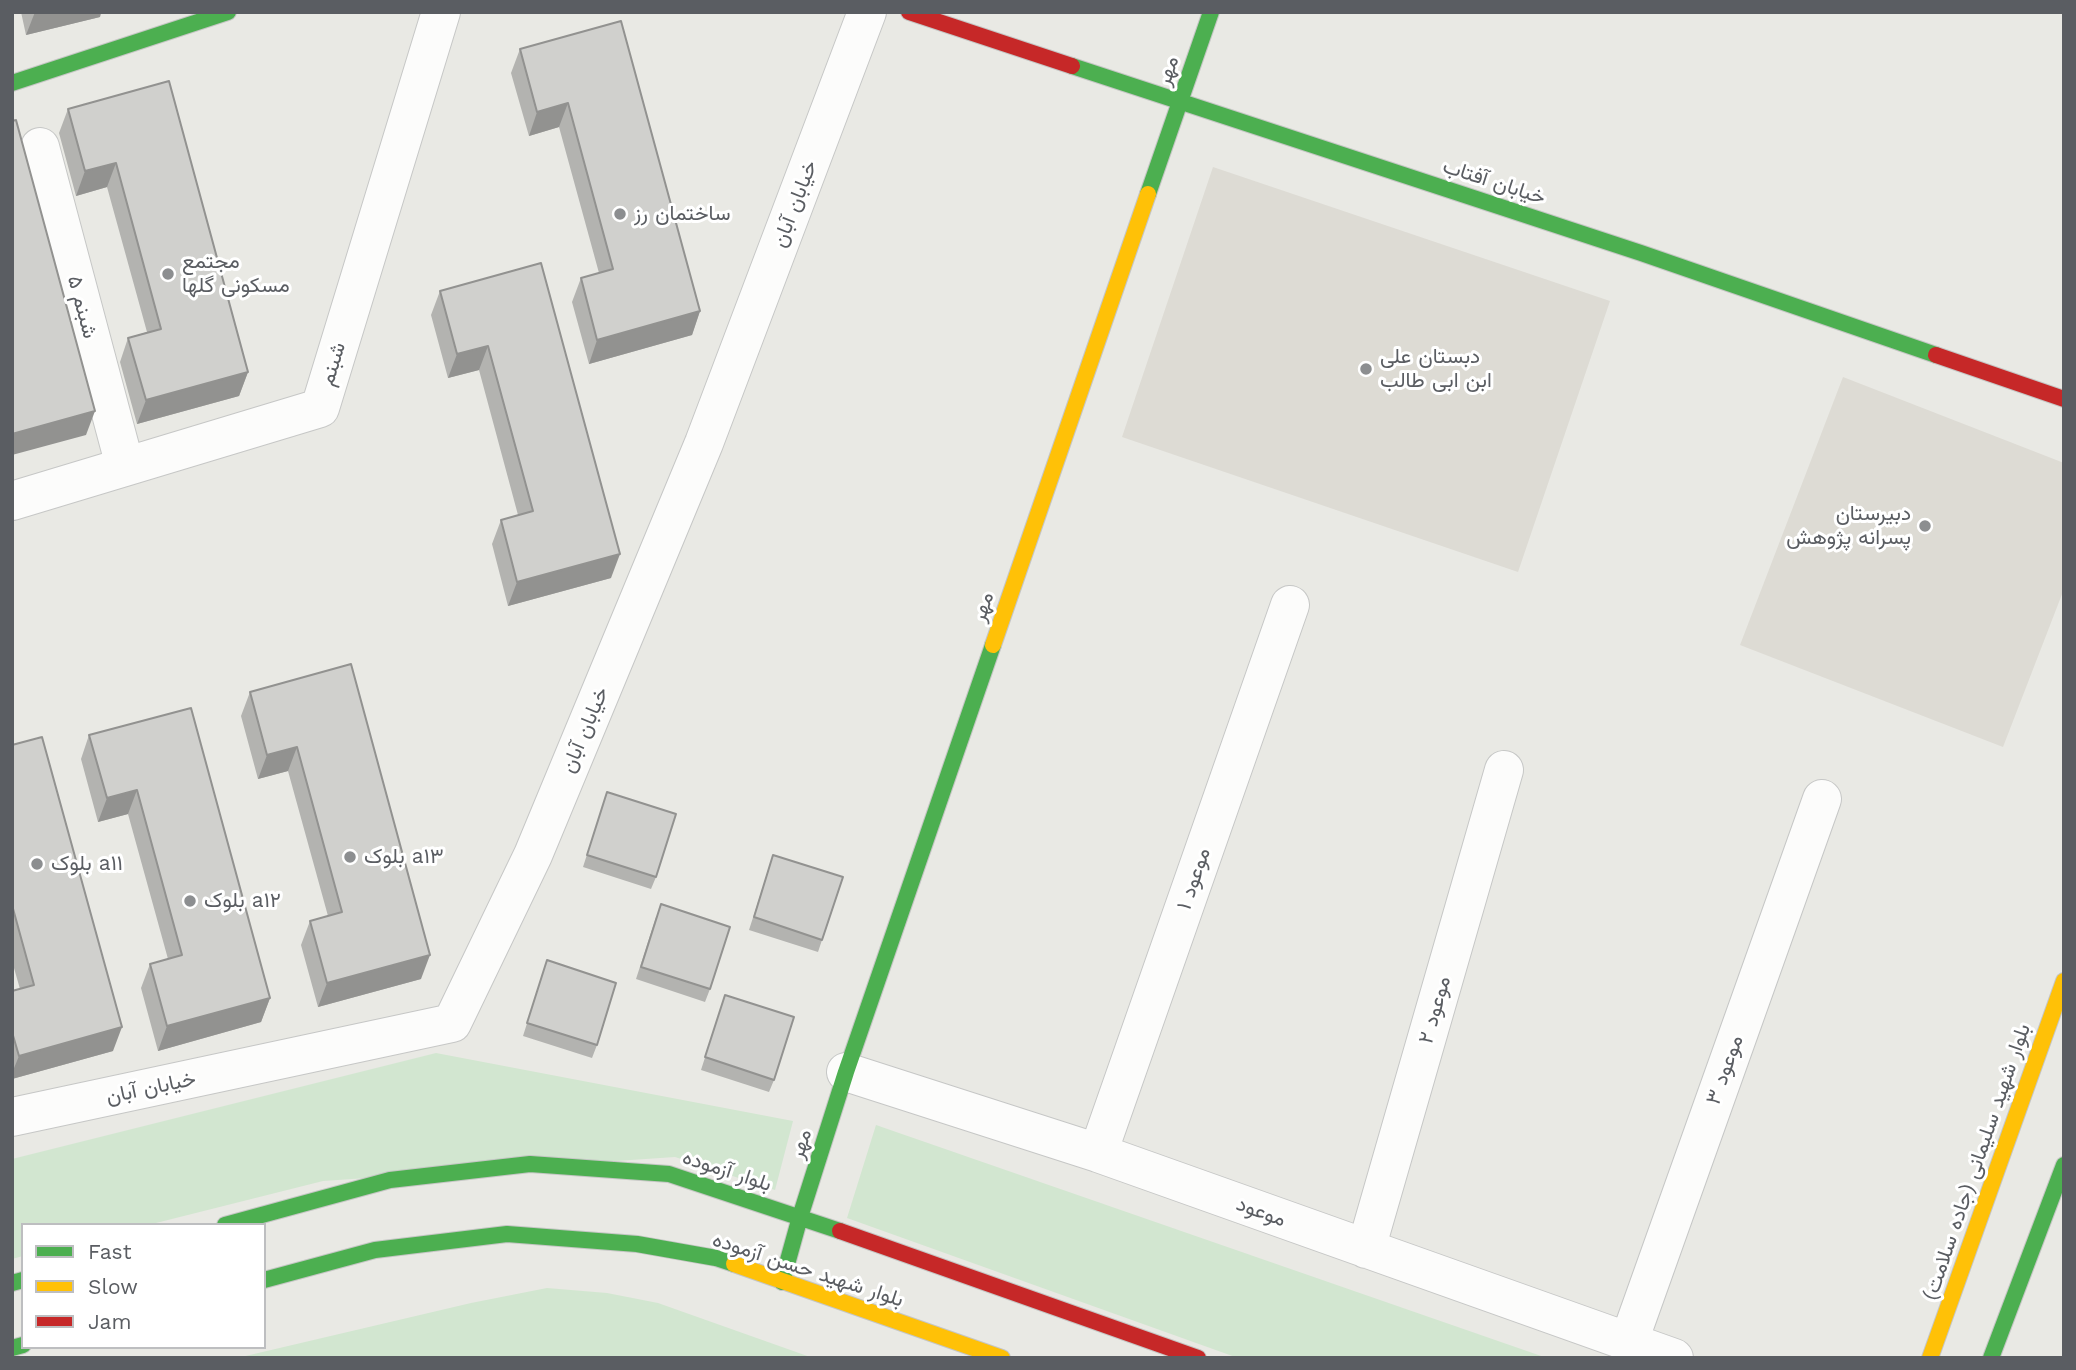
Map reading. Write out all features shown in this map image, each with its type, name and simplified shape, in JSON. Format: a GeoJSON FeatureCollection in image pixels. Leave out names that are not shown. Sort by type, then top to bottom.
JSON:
{"type":"FeatureCollection","features":[{"type":"Feature","properties":{"kind":"street"},"geometry":{"type":"LineString","coordinates":[[12,83],[228,12]]}},
{"type":"Feature","properties":{"kind":"street","name":"شبنم"},"geometry":{"type":"LineString","coordinates":[[12,501],[320,408],[441,12]]}},
{"type":"Feature","properties":{"kind":"street","name":"خیابان آبان"},"geometry":{"type":"LineString","coordinates":[[12,1117],[453,1023],[533,856],[699,456],[867,12]]}},
{"type":"Feature","properties":{"kind":"street","name":"خیابان آفتاب"},"geometry":{"type":"LineString","coordinates":[[909,12],[1641,253],[2064,399]]}},
{"type":"Feature","properties":{"kind":"street","name":"مهر"},"geometry":{"type":"LineString","coordinates":[[782,1282],[846,1072],[1211,12]]}},
{"type":"Feature","properties":{"kind":"street","name":"شبنم ۵"},"geometry":{"type":"LineString","coordinates":[[40,147],[125,466]]}},
{"type":"Feature","properties":{"kind":"street","name":"موعود ۱"},"geometry":{"type":"LineString","coordinates":[[1098,1153],[1290,605]]}},
{"type":"Feature","properties":{"kind":"street","name":"موعود ۲"},"geometry":{"type":"LineString","coordinates":[[1366,1249],[1504,770]]}},
{"type":"Feature","properties":{"kind":"street","name":"موعود ۳"},"geometry":{"type":"LineString","coordinates":[[1629,1341],[1822,799]]}},
{"type":"Feature","properties":{"kind":"street","name":"بلوار شهید سلیمانی (جاده سلامت)"},"geometry":{"type":"LineString","coordinates":[[1930,1358],[2064,981]]}},
{"type":"Feature","properties":{"kind":"street","name":"موعود"},"geometry":{"type":"LineString","coordinates":[[846,1072],[1098,1153],[1674,1358]]}},
{"type":"Feature","properties":{"kind":"street","name":"بلوار آزموده"},"geometry":{"type":"LineString","coordinates":[[232,1223],[390,1180],[530,1164],[669,1174],[800,1217],[1198,1358]]}},
{"type":"Feature","properties":{"kind":"street"},"geometry":{"type":"LineString","coordinates":[[1991,1358],[2064,1165]]}},
{"type":"Feature","properties":{"kind":"street","name":"بلوار شهید حسن آزموده"},"geometry":{"type":"LineString","coordinates":[[266,1279],[375,1250],[507,1234],[637,1244],[716,1258],[1003,1358]]}},
{"type":"Feature","properties":{"kind":"shaded area","name":"دبستان علی ابن ابی طالب"},"geometry":{"type":"Polygon","coordinates":[[[1213,167],[1610,301],[1518,572],[1122,437],[1213,167]]]}},
{"type":"Feature","properties":{"kind":"shaded area","name":"دبیرستان پسرانه پژوهش"},"geometry":{"type":"Polygon","coordinates":[[[1843,377],[2064,463],[2064,589],[2003,747],[1740,645],[1843,377]]]}},
{"type":"Feature","properties":{"kind":"green space"},"geometry":{"type":"Polygon","coordinates":[[[436,1053],[793,1121],[775,1190],[675,1157],[323,1181],[156,1223],[21,1223],[21,1257],[12,1259],[12,1159],[436,1053]]]}},
{"type":"Feature","properties":{"kind":"green space"},"geometry":{"type":"Polygon","coordinates":[[[876,1125],[1547,1358],[1238,1358],[847,1218],[876,1125]]]}},
{"type":"Feature","properties":{"kind":"green space"},"geometry":{"type":"Polygon","coordinates":[[[547,1288],[607,1293],[658,1303],[813,1358],[237,1358],[471,1303],[547,1288]]]}},
{"type":"Feature","properties":{"kind":"building","name":"ساختمان رز"},"geometry":{"type":"Polygon","coordinates":[[[621,21],[700,311],[597,340],[581,278],[613,269],[568,103],[537,112],[520,49],[621,21]]]}},
{"type":"Feature","properties":{"kind":"building","name":"مجتمع مسکونی گلها"},"geometry":{"type":"Polygon","coordinates":[[[169,81],[248,372],[146,400],[128,338],[161,329],[116,163],[85,171],[68,109],[169,81]]]}},
{"type":"Feature","properties":{"kind":"building"},"geometry":{"type":"Polygon","coordinates":[[[16,120],[95,411],[12,434],[12,121],[16,120]]]}},
{"type":"Feature","properties":{"kind":"building"},"geometry":{"type":"Polygon","coordinates":[[[541,263],[620,554],[517,582],[501,520],[533,511],[488,346],[457,354],[440,291],[541,263]]]}},
{"type":"Feature","properties":{"kind":"building","name":"بلوک a۱۳"},"geometry":{"type":"Polygon","coordinates":[[[351,664],[430,955],[327,983],[310,921],[342,912],[297,747],[267,755],[250,692],[351,664]]]}},
{"type":"Feature","properties":{"kind":"building","name":"بلوک a۱۲"},"geometry":{"type":"Polygon","coordinates":[[[191,708],[270,998],[167,1026],[150,964],[182,955],[137,790],[107,798],[89,735],[191,708]]]}},
{"type":"Feature","properties":{"kind":"building","name":"بلوک a۱۱"},"geometry":{"type":"Polygon","coordinates":[[[42,737],[122,1027],[19,1056],[12,1032],[12,991],[34,985],[12,905],[12,745],[42,737]]]}},
{"type":"Feature","properties":{"kind":"building"},"geometry":{"type":"Polygon","coordinates":[[[607,792],[676,814],[656,877],[587,855],[607,792]]]}},
{"type":"Feature","properties":{"kind":"building"},"geometry":{"type":"Polygon","coordinates":[[[773,855],[843,877],[822,940],[754,917],[773,855]]]}},
{"type":"Feature","properties":{"kind":"building"},"geometry":{"type":"Polygon","coordinates":[[[661,904],[730,927],[710,989],[641,967],[661,904]]]}},
{"type":"Feature","properties":{"kind":"building"},"geometry":{"type":"Polygon","coordinates":[[[547,960],[616,983],[597,1045],[527,1023],[547,960]]]}},
{"type":"Feature","properties":{"kind":"building"},"geometry":{"type":"Polygon","coordinates":[[[725,995],[794,1017],[774,1080],[705,1057],[725,995]]]}},
{"type":"Feature","properties":{"kind":"traffic: fast"},"geometry":{"type":"LineString","coordinates":[[12,83],[228,12]]}},
{"type":"Feature","properties":{"kind":"traffic: fast"},"geometry":{"type":"LineString","coordinates":[[1148,194],[1211,12]]}},
{"type":"Feature","properties":{"kind":"traffic: fast"},"geometry":{"type":"LineString","coordinates":[[1072,66],[1641,253],[1936,355]]}},
{"type":"Feature","properties":{"kind":"traffic: fast"},"geometry":{"type":"LineString","coordinates":[[782,1282],[846,1072],[993,645]]}},
{"type":"Feature","properties":{"kind":"traffic: fast"},"geometry":{"type":"LineString","coordinates":[[232,1223],[390,1180],[530,1164],[669,1174],[840,1231]]}},
{"type":"Feature","properties":{"kind":"traffic: fast"},"geometry":{"type":"LineString","coordinates":[[1991,1358],[2064,1165]]}},
{"type":"Feature","properties":{"kind":"traffic: fast"},"geometry":{"type":"LineString","coordinates":[[266,1279],[375,1250],[507,1234],[637,1244],[716,1258],[734,1264]]}},
{"type":"Feature","properties":{"kind":"traffic: fast"},"geometry":{"type":"LineString","coordinates":[[12,1283],[21,1281]]}},
{"type":"Feature","properties":{"kind":"traffic: fast"},"geometry":{"type":"LineString","coordinates":[[12,1348],[21,1346]]}},
{"type":"Feature","properties":{"kind":"traffic: slow"},"geometry":{"type":"LineString","coordinates":[[993,645],[1148,194]]}},
{"type":"Feature","properties":{"kind":"traffic: slow"},"geometry":{"type":"LineString","coordinates":[[1930,1358],[2064,981]]}},
{"type":"Feature","properties":{"kind":"traffic: slow"},"geometry":{"type":"LineString","coordinates":[[734,1264],[1002,1358]]}},
{"type":"Feature","properties":{"kind":"traffic: jam"},"geometry":{"type":"LineString","coordinates":[[909,12],[1072,66]]}},
{"type":"Feature","properties":{"kind":"traffic: jam"},"geometry":{"type":"LineString","coordinates":[[1936,355],[2064,399]]}},
{"type":"Feature","properties":{"kind":"traffic: jam"},"geometry":{"type":"LineString","coordinates":[[840,1231],[1198,1358]]}},
{"type":"Feature","properties":{"kind":"place","name":"ساختمان رز"},"geometry":{"type":"Point","coordinates":[620,214]}},
{"type":"Feature","properties":{"kind":"place","name":"مجتمع مسکونی گلها"},"geometry":{"type":"Point","coordinates":[168,274]}},
{"type":"Feature","properties":{"kind":"place","name":"دبستان علی ابن ابی طالب"},"geometry":{"type":"Point","coordinates":[1366,369]}},
{"type":"Feature","properties":{"kind":"place","name":"دبیرستان پسرانه پژوهش"},"geometry":{"type":"Point","coordinates":[1925,526]}},
{"type":"Feature","properties":{"kind":"place","name":"بلوک a۱۳"},"geometry":{"type":"Point","coordinates":[350,857]}},
{"type":"Feature","properties":{"kind":"place","name":"بلوک a۱۱"},"geometry":{"type":"Point","coordinates":[37,864]}},
{"type":"Feature","properties":{"kind":"place","name":"بلوک a۱۲"},"geometry":{"type":"Point","coordinates":[190,901]}}]}
